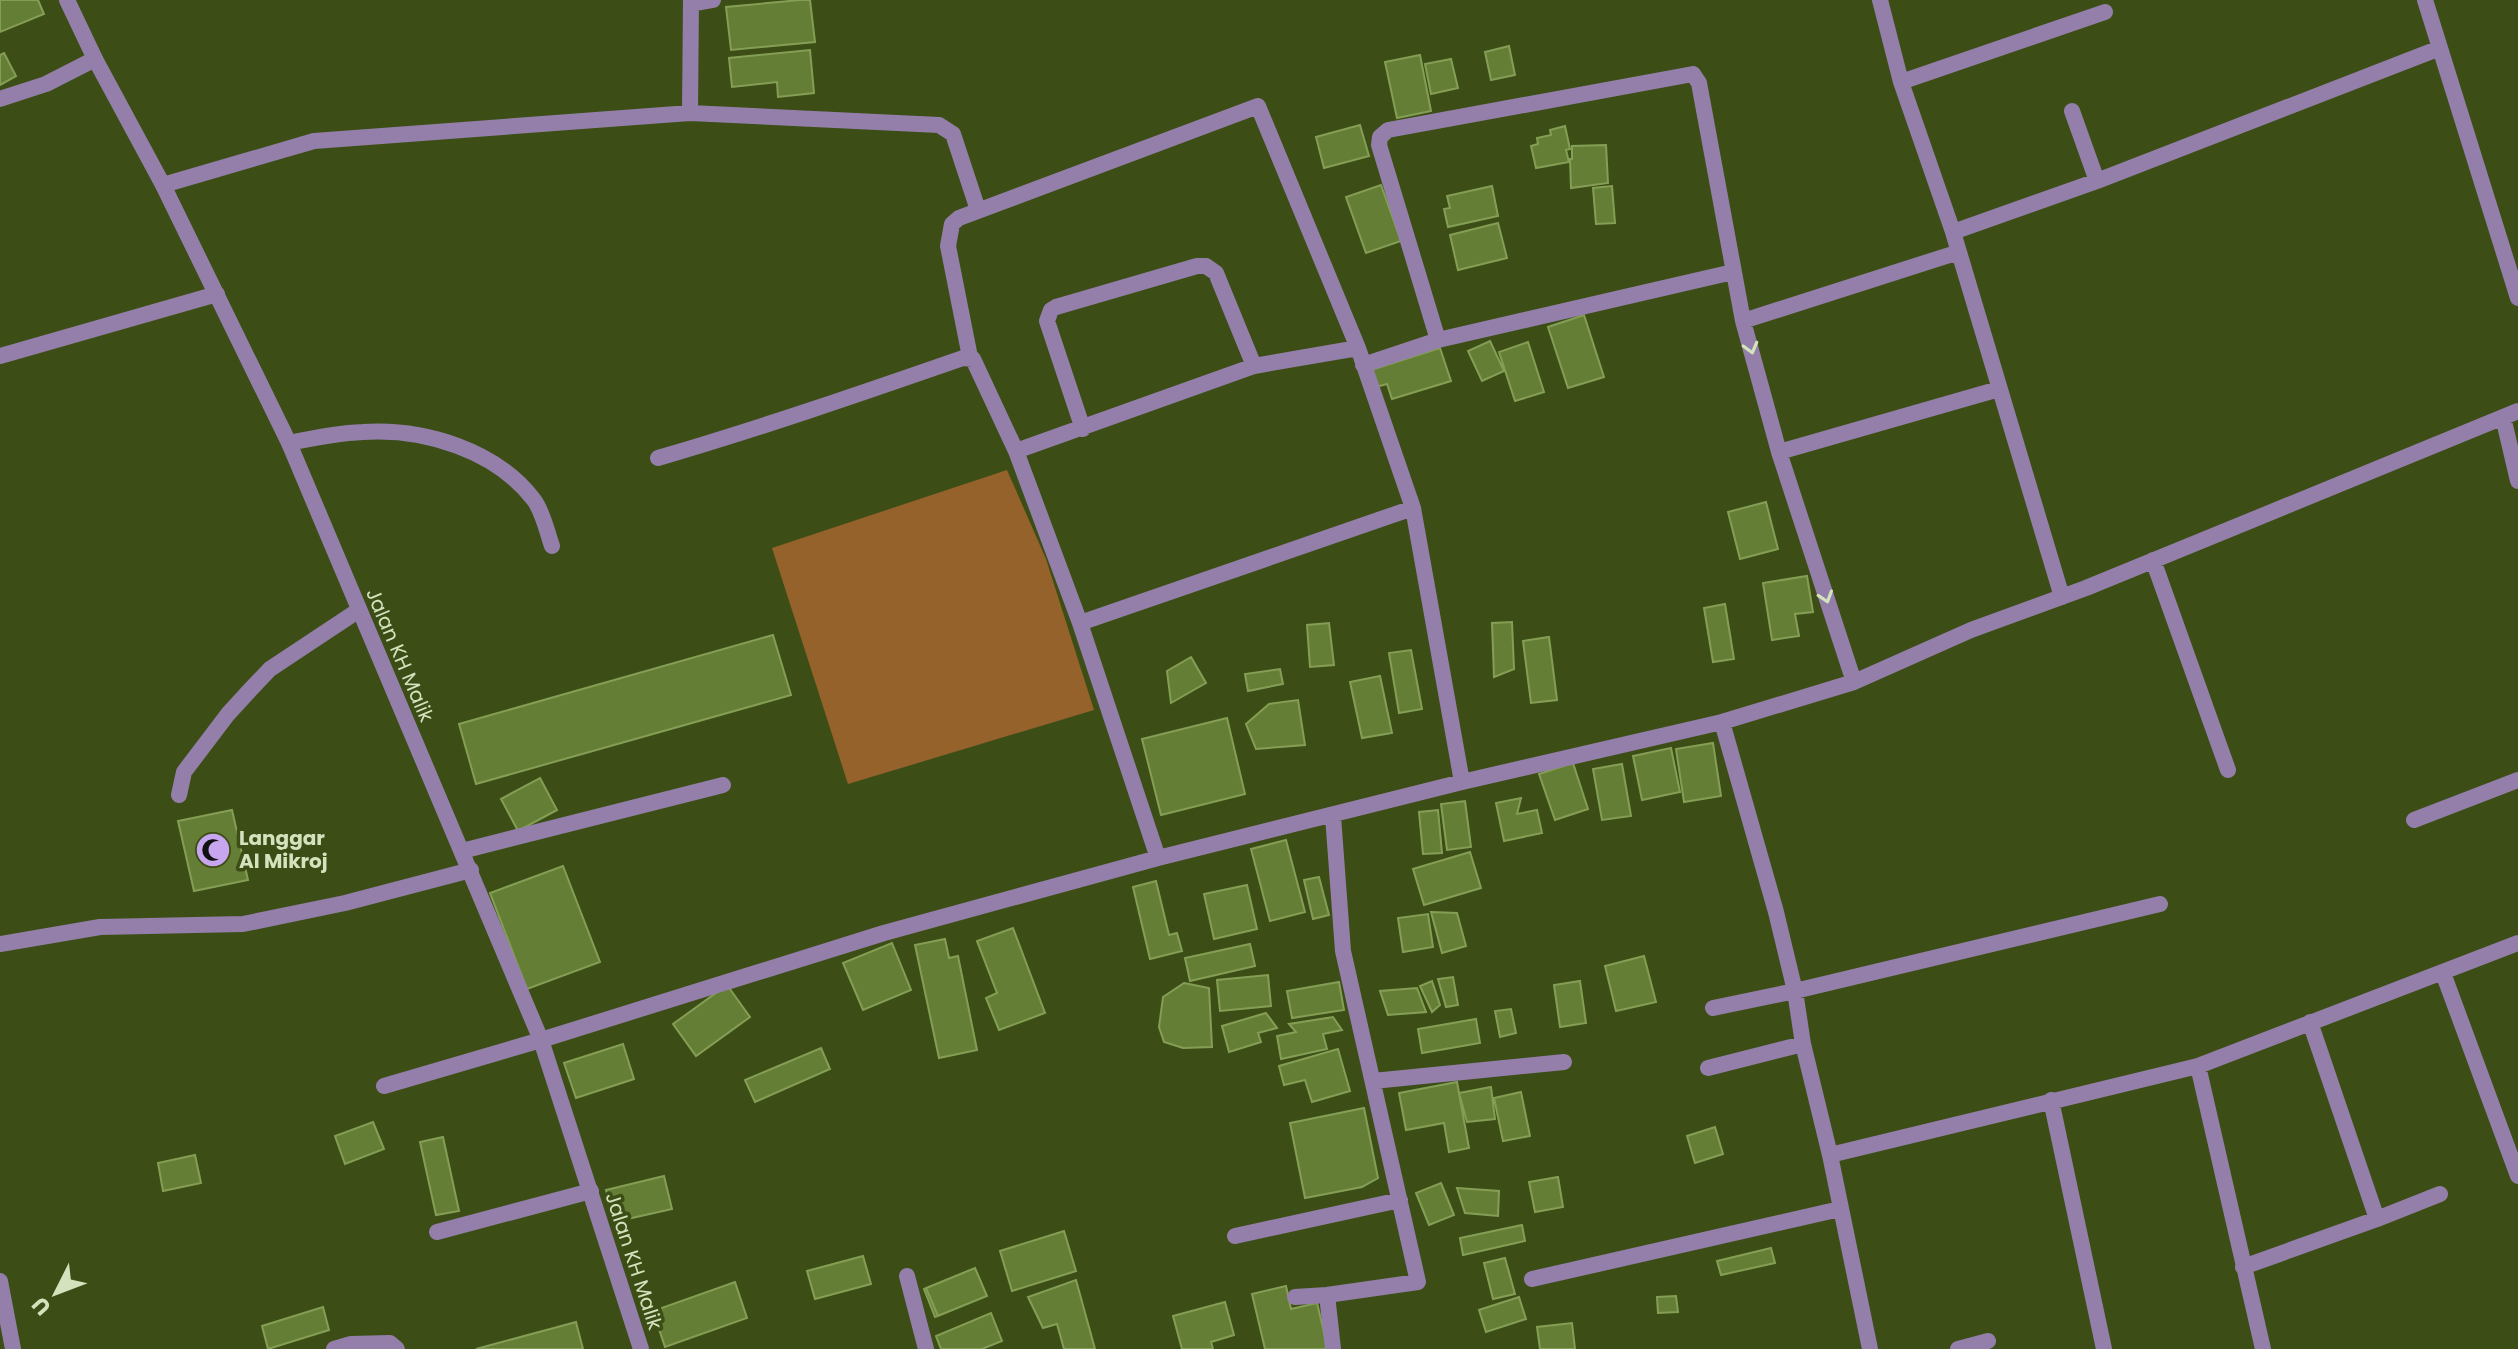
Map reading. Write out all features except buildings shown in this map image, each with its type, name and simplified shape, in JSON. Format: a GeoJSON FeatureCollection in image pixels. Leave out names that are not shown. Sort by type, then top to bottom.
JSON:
{"type":"FeatureCollection","features":[{"type":"Feature","properties":{"kind":"street","name":"Jalan KH Malik"},"geometry":{"type":"LineString","coordinates":[[67,0],[163,185],[289,443],[471,870],[541,1040],[641,1349]]}},
{"type":"Feature","properties":{"kind":"street"},"geometry":{"type":"LineString","coordinates":[[690,113],[691,2],[713,0]]}},
{"type":"Feature","properties":{"kind":"street"},"geometry":{"type":"LineString","coordinates":[[2425,0],[2518,298]]}},
{"type":"Feature","properties":{"kind":"street"},"geometry":{"type":"LineString","coordinates":[[1885,1],[1901,82],[1953,232],[2062,597]]}},
{"type":"Feature","properties":{"kind":"street"},"geometry":{"type":"LineString","coordinates":[[1901,82],[2105,12]]}},
{"type":"Feature","properties":{"kind":"street"},"geometry":{"type":"LineString","coordinates":[[1953,232],[2097,181],[2440,48]]}},
{"type":"Feature","properties":{"kind":"street"},"geometry":{"type":"LineString","coordinates":[[0,99],[46,84],[95,59]]}},
{"type":"Feature","properties":{"kind":"street"},"geometry":{"type":"LineString","coordinates":[[1438,340],[1379,145],[1380,137],[1388,130],[1693,74],[1699,83],[1743,321],[1779,452],[1854,682]]}},
{"type":"Feature","properties":{"kind":"street"},"geometry":{"type":"LineString","coordinates":[[1158,858],[1080,623],[1016,451],[976,363],[970,357],[948,246],[952,224],[959,218],[1258,106],[1358,348],[1413,508],[1462,782]]}},
{"type":"Feature","properties":{"kind":"street"},"geometry":{"type":"LineString","coordinates":[[2072,111],[2097,181]]}},
{"type":"Feature","properties":{"kind":"street"},"geometry":{"type":"LineString","coordinates":[[163,185],[314,141],[690,113],[939,125],[953,134],[978,210]]}},
{"type":"Feature","properties":{"kind":"street"},"geometry":{"type":"LineString","coordinates":[[1743,321],[1959,252]]}},
{"type":"Feature","properties":{"kind":"street"},"geometry":{"type":"LineString","coordinates":[[1083,429],[1047,321],[1051,310],[1056,307],[1206,266],[1216,273],[1254,366]]}},
{"type":"Feature","properties":{"kind":"street"},"geometry":{"type":"LineString","coordinates":[[1363,365],[1438,340],[1733,272]]}},
{"type":"Feature","properties":{"kind":"street"},"geometry":{"type":"LineString","coordinates":[[0,356],[217,294]]}},
{"type":"Feature","properties":{"kind":"street"},"geometry":{"type":"LineString","coordinates":[[1016,451],[1254,366],[1358,348]]}},
{"type":"Feature","properties":{"kind":"street"},"geometry":{"type":"LineString","coordinates":[[658,458],[796,417],[970,357]]}},
{"type":"Feature","properties":{"kind":"street"},"geometry":{"type":"LineString","coordinates":[[1779,452],[1999,389]]}},
{"type":"Feature","properties":{"kind":"street"},"geometry":{"type":"LineString","coordinates":[[384,1086],[884,933],[1158,858],[1462,782],[1722,722],[1854,682],[1971,630],[2062,597],[2511,414],[2518,481]]}},
{"type":"Feature","properties":{"kind":"street"},"geometry":{"type":"LineString","coordinates":[[289,443],[365,431],[420,436],[466,447],[506,471],[536,502],[552,546]]}},
{"type":"Feature","properties":{"kind":"street"},"geometry":{"type":"LineString","coordinates":[[1080,623],[1413,508]]}},
{"type":"Feature","properties":{"kind":"street"},"geometry":{"type":"LineString","coordinates":[[2153,560],[2228,770]]}},
{"type":"Feature","properties":{"kind":"street"},"geometry":{"type":"LineString","coordinates":[[179,795],[184,772],[228,714],[270,669],[359,610]]}},
{"type":"Feature","properties":{"kind":"street"},"geometry":{"type":"LineString","coordinates":[[1722,722],[1795,991],[1803,1044],[1830,1155],[1870,1349]]}},
{"type":"Feature","properties":{"kind":"street"},"geometry":{"type":"LineString","coordinates":[[2414,820],[2518,780]]}},
{"type":"Feature","properties":{"kind":"street"},"geometry":{"type":"LineString","coordinates":[[462,851],[723,785]]}},
{"type":"Feature","properties":{"kind":"street"},"geometry":{"type":"LineString","coordinates":[[1295,1297],[1418,1282],[1343,951],[1333,816]]}},
{"type":"Feature","properties":{"kind":"street"},"geometry":{"type":"LineString","coordinates":[[0,944],[100,927],[243,924],[345,903],[471,870]]}},
{"type":"Feature","properties":{"kind":"street"},"geometry":{"type":"LineString","coordinates":[[1713,1008],[2160,904]]}},
{"type":"Feature","properties":{"kind":"street"},"geometry":{"type":"LineString","coordinates":[[1830,1155],[2198,1066],[2518,943]]}},
{"type":"Feature","properties":{"kind":"street"},"geometry":{"type":"LineString","coordinates":[[2443,973],[2518,1176]]}},
{"type":"Feature","properties":{"kind":"street"},"geometry":{"type":"LineString","coordinates":[[2310,1022],[2377,1219]]}},
{"type":"Feature","properties":{"kind":"street"},"geometry":{"type":"LineString","coordinates":[[1708,1068],[1803,1044]]}},
{"type":"Feature","properties":{"kind":"street"},"geometry":{"type":"LineString","coordinates":[[1373,1081],[1564,1062]]}},
{"type":"Feature","properties":{"kind":"street"},"geometry":{"type":"LineString","coordinates":[[2198,1066],[2263,1349]]}},
{"type":"Feature","properties":{"kind":"street"},"geometry":{"type":"LineString","coordinates":[[2051,1100],[2104,1349]]}},
{"type":"Feature","properties":{"kind":"street"},"geometry":{"type":"LineString","coordinates":[[437,1232],[591,1191]]}},
{"type":"Feature","properties":{"kind":"street"},"geometry":{"type":"LineString","coordinates":[[2243,1267],[2440,1194]]}},
{"type":"Feature","properties":{"kind":"street"},"geometry":{"type":"LineString","coordinates":[[1235,1236],[1400,1200]]}},
{"type":"Feature","properties":{"kind":"street"},"geometry":{"type":"LineString","coordinates":[[1532,1279],[1840,1209]]}},
{"type":"Feature","properties":{"kind":"street"},"geometry":{"type":"LineString","coordinates":[[907,1276],[926,1349]]}},
{"type":"Feature","properties":{"kind":"street"},"geometry":{"type":"LineString","coordinates":[[0,1281],[13,1349]]}},
{"type":"Feature","properties":{"kind":"street"},"geometry":{"type":"LineString","coordinates":[[1327,1295],[1333,1349]]}},
{"type":"Feature","properties":{"kind":"street"},"geometry":{"type":"LineString","coordinates":[[1958,1349],[1988,1341]]}},
{"type":"Feature","properties":{"kind":"street"},"geometry":{"type":"LineString","coordinates":[[334,1349],[351,1344],[390,1343],[397,1349]]}},
{"type":"Feature","properties":{"kind":"shaded area"},"geometry":{"type":"Polygon","coordinates":[[[1007,470],[1046,559],[1094,710],[848,784],[772,548],[1007,470]]]}},
{"type":"Feature","properties":{"kind":"place","name":"Langgar Al Mikroj"},"geometry":{"type":"Point","coordinates":[213,850]}}]}
